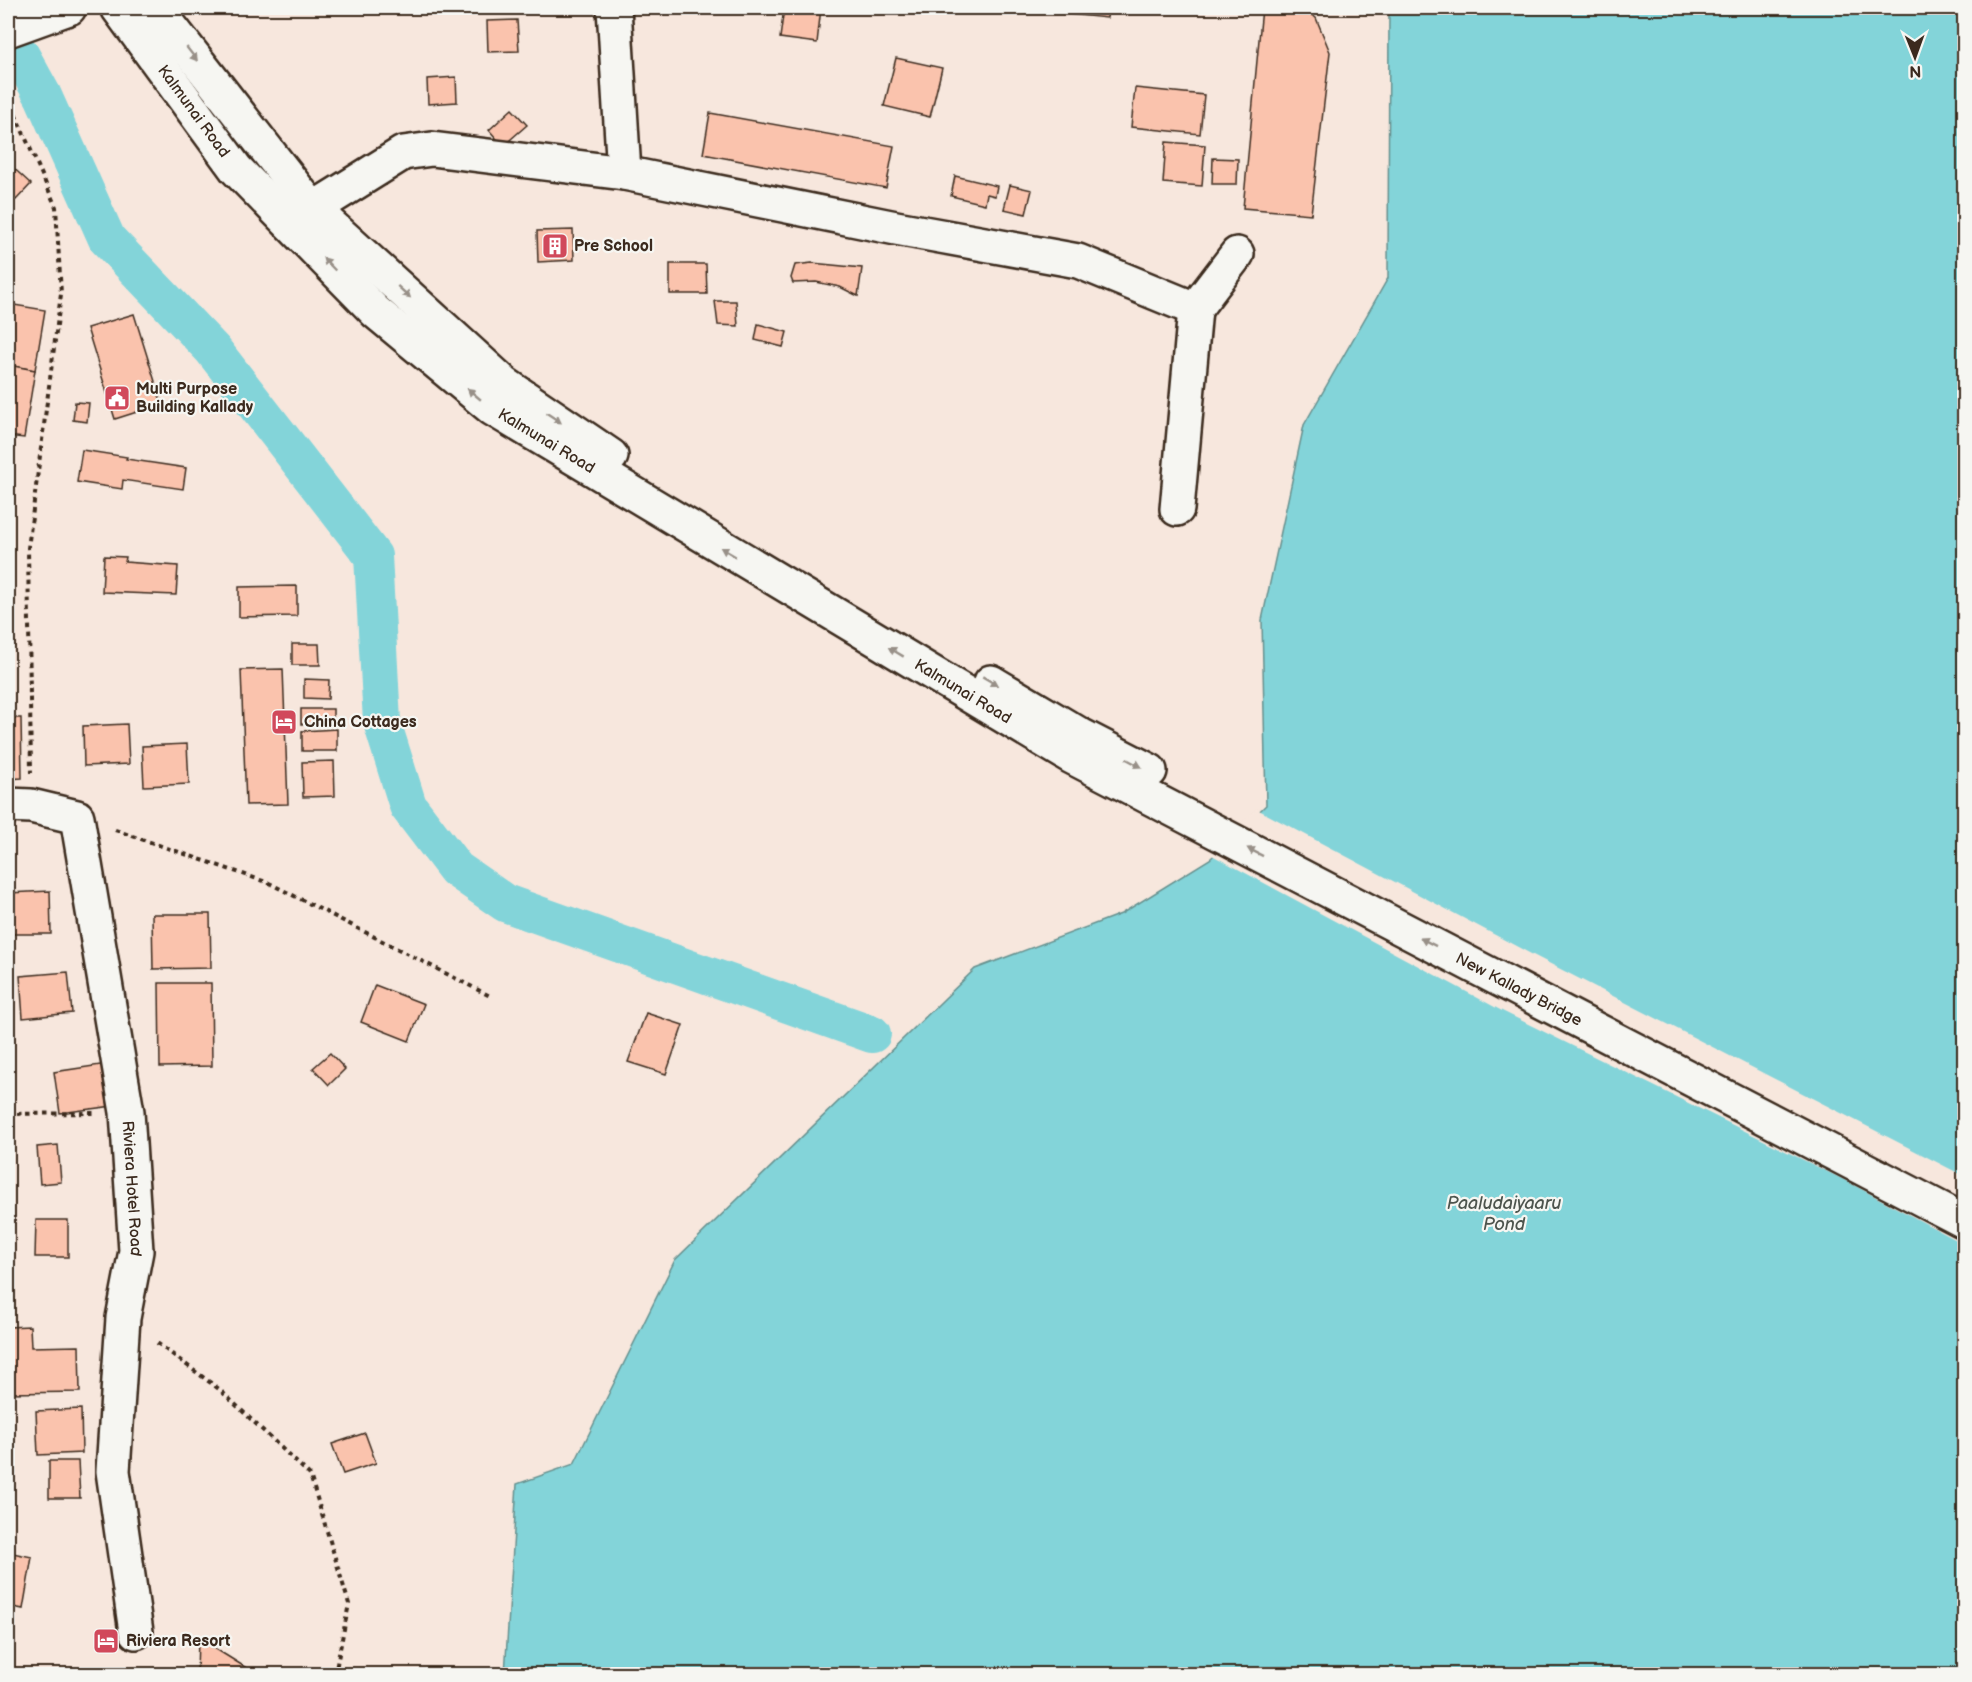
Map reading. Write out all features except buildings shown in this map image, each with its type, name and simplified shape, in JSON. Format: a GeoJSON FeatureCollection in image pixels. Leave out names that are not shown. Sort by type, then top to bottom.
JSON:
{"type":"FeatureCollection","features":[{"type":"Feature","properties":{"kind":"main road"},"geometry":{"type":"LineString","coordinates":[[8,30],[69,8]]}},
{"type":"Feature","properties":{"kind":"main road","name":"Kalmunai Road"},"geometry":{"type":"LineString","coordinates":[[118,8],[236,168],[376,312],[493,409],[1077,747]]}},
{"type":"Feature","properties":{"kind":"main road","name":"Kalmunai Road"},"geometry":{"type":"LineString","coordinates":[[156,8],[313,209],[505,384],[598,448],[1077,747]]}},
{"type":"Feature","properties":{"kind":"main road"},"geometry":{"type":"LineString","coordinates":[[614,8],[624,173]]}},
{"type":"Feature","properties":{"kind":"main road"},"geometry":{"type":"LineString","coordinates":[[313,209],[403,153],[432,149],[624,173],[896,228],[1078,261],[1195,309]]}},
{"type":"Feature","properties":{"kind":"main road"},"geometry":{"type":"LineString","coordinates":[[1177,509],[1195,309],[1237,254]]}},
{"type":"Feature","properties":{"kind":"main road","name":"New Kallady Bridge"},"geometry":{"type":"LineString","coordinates":[[1077,747],[1965,1198]]}},
{"type":"Feature","properties":{"kind":"main road","name":"New Kallady Bridge"},"geometry":{"type":"LineString","coordinates":[[1077,747],[1965,1221]]}},
{"type":"Feature","properties":{"kind":"main road"},"geometry":{"type":"LineString","coordinates":[[20,806],[77,817]]}},
{"type":"Feature","properties":{"kind":"main road","name":"Riviera Hotel Road"},"geometry":{"type":"LineString","coordinates":[[77,817],[127,1112],[136,1251],[123,1318],[113,1471],[136,1632]]}},
{"type":"Feature","properties":{"kind":"path"},"geometry":{"type":"LineString","coordinates":[[8,99],[56,207],[61,294],[28,548],[20,806]]}},
{"type":"Feature","properties":{"kind":"path"},"geometry":{"type":"LineString","coordinates":[[77,817],[269,883],[490,996]]}},
{"type":"Feature","properties":{"kind":"path"},"geometry":{"type":"LineString","coordinates":[[8,1114],[127,1112]]}},
{"type":"Feature","properties":{"kind":"path"},"geometry":{"type":"LineString","coordinates":[[123,1318],[219,1389],[310,1475],[350,1604],[335,1674]]}},
{"type":"Feature","properties":{"kind":"water","name":"Paaludaiyaaru Pond"},"geometry":{"type":"Polygon","coordinates":[[[1389,8],[1964,8],[1964,1674],[505,1674],[517,1484],[574,1464],[675,1260],[975,969],[1121,914],[1210,859],[1266,805],[1262,620],[1304,425],[1388,278],[1389,8]]]}},
{"type":"Feature","properties":{"kind":"pier"},"geometry":{"type":"Polygon","coordinates":[[[1257,809],[1533,955],[1964,1176],[1964,1244],[1844,1180],[1504,1012],[1210,854],[1257,809]]]}},
{"type":"Feature","properties":{"kind":"waterway"},"geometry":{"type":"LineString","coordinates":[[20,54],[43,96],[107,239],[213,350],[373,556],[382,722],[408,806],[456,869],[505,903],[872,1034]]}},
{"type":"Feature","properties":{"kind":"place","name":"Pre School"},"geometry":{"type":"Point","coordinates":[555,246]}},
{"type":"Feature","properties":{"kind":"place","name":"Multi Purpose Building Kallady"},"geometry":{"type":"Point","coordinates":[117,398]}},
{"type":"Feature","properties":{"kind":"place","name":"China Cottages"},"geometry":{"type":"Point","coordinates":[284,722]}},
{"type":"Feature","properties":{"kind":"place","name":"Riviera Resort"},"geometry":{"type":"Point","coordinates":[106,1641]}}]}
